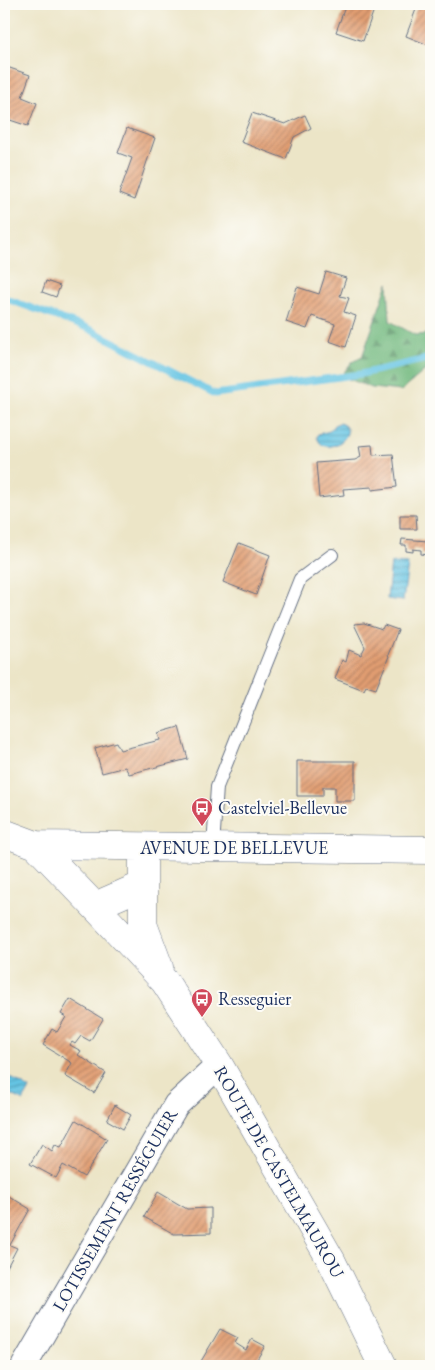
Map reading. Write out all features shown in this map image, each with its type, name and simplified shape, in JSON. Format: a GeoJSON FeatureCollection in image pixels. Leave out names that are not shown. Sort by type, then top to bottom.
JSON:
{"type":"FeatureCollection","features":[{"type":"Feature","properties":{"kind":"street"},"geometry":{"type":"LineString","coordinates":[[4,833],[36,845]]}},
{"type":"Feature","properties":{"kind":"street","name":"AVENUE DE BELLEVUE"},"geometry":{"type":"LineString","coordinates":[[36,845],[431,850]]}},
{"type":"Feature","properties":{"kind":"street","name":"ROUTE DE CASTELMAUROU"},"geometry":{"type":"LineString","coordinates":[[36,845],[165,982],[219,1065],[331,1260],[383,1366]]}},
{"type":"Feature","properties":{"kind":"street","name":"ROUTE DE CASTELMAUROU"},"geometry":{"type":"LineString","coordinates":[[143,847],[143,924],[165,982]]}},
{"type":"Feature","properties":{"kind":"street"},"geometry":{"type":"LineString","coordinates":[[95,906],[143,885]]}},
{"type":"Feature","properties":{"kind":"street","name":"LOTISSEMENT RESSÉGUIER"},"geometry":{"type":"LineString","coordinates":[[24,1366],[176,1105],[219,1065]]}},
{"type":"Feature","properties":{"kind":"lane"},"geometry":{"type":"LineString","coordinates":[[213,847],[217,787],[300,579],[332,554]]}},
{"type":"Feature","properties":{"kind":"green space"},"geometry":{"type":"Polygon","coordinates":[[[388,283],[390,321],[415,335],[431,334],[431,367],[401,391],[372,388],[341,376],[352,362],[362,357],[388,283]]]}},
{"type":"Feature","properties":{"kind":"water"},"geometry":{"type":"Polygon","coordinates":[[[339,423],[346,427],[345,437],[334,445],[327,446],[321,444],[317,437],[318,434],[330,431],[334,425],[339,423]]]}},
{"type":"Feature","properties":{"kind":"water"},"geometry":{"type":"Polygon","coordinates":[[[391,563],[408,564],[403,601],[387,599],[391,563]]]}},
{"type":"Feature","properties":{"kind":"water"},"geometry":{"type":"Polygon","coordinates":[[[6,1075],[30,1089],[23,1101],[4,1090],[6,1075]]]}},
{"type":"Feature","properties":{"kind":"building"},"geometry":{"type":"Polygon","coordinates":[[[346,4],[376,4],[363,41],[336,32],[346,4]]]}},
{"type":"Feature","properties":{"kind":"building"},"geometry":{"type":"Polygon","coordinates":[[[418,4],[431,4],[431,46],[406,36],[418,4]]]}},
{"type":"Feature","properties":{"kind":"building"},"geometry":{"type":"Polygon","coordinates":[[[4,66],[30,75],[22,97],[37,103],[28,126],[4,118],[4,66]]]}},
{"type":"Feature","properties":{"kind":"building"},"geometry":{"type":"Polygon","coordinates":[[[252,113],[285,124],[305,115],[311,128],[294,137],[286,159],[241,142],[252,113]]]}},
{"type":"Feature","properties":{"kind":"building"},"geometry":{"type":"Polygon","coordinates":[[[127,128],[155,138],[134,200],[119,194],[132,158],[118,153],[127,128]]]}},
{"type":"Feature","properties":{"kind":"building"},"geometry":{"type":"Polygon","coordinates":[[[326,272],[346,278],[340,296],[349,298],[344,312],[356,316],[346,347],[329,341],[335,324],[312,316],[307,329],[286,322],[297,287],[319,294],[326,272]]]}},
{"type":"Feature","properties":{"kind":"building"},"geometry":{"type":"Polygon","coordinates":[[[46,281],[60,286],[56,297],[42,292],[46,281]]]}},
{"type":"Feature","properties":{"kind":"building"},"geometry":{"type":"Polygon","coordinates":[[[372,445],[373,455],[393,454],[397,487],[372,490],[372,487],[343,489],[344,495],[319,498],[316,463],[355,460],[361,457],[359,446],[372,445]]]}},
{"type":"Feature","properties":{"kind":"building"},"geometry":{"type":"Polygon","coordinates":[[[400,515],[416,515],[417,529],[400,529],[400,515]]]}},
{"type":"Feature","properties":{"kind":"building"},"geometry":{"type":"Polygon","coordinates":[[[402,539],[428,541],[429,555],[421,554],[421,550],[413,549],[413,552],[406,551],[406,545],[401,545],[402,539]]]}},
{"type":"Feature","properties":{"kind":"building"},"geometry":{"type":"Polygon","coordinates":[[[239,543],[270,555],[256,595],[223,582],[239,543]]]}},
{"type":"Feature","properties":{"kind":"building"},"geometry":{"type":"Polygon","coordinates":[[[364,623],[382,629],[384,625],[398,630],[376,689],[366,686],[364,690],[335,679],[342,660],[346,662],[349,650],[361,655],[365,647],[354,624],[364,623]]]}},
{"type":"Feature","properties":{"kind":"building"},"geometry":{"type":"Polygon","coordinates":[[[179,727],[188,759],[129,774],[125,767],[102,773],[95,748],[116,742],[120,750],[160,740],[158,733],[179,727]]]}},
{"type":"Feature","properties":{"kind":"building"},"geometry":{"type":"Polygon","coordinates":[[[297,761],[355,761],[355,801],[335,801],[335,787],[323,787],[323,796],[297,796],[297,761]]]}},
{"type":"Feature","properties":{"kind":"building"},"geometry":{"type":"Polygon","coordinates":[[[70,999],[103,1019],[90,1041],[81,1036],[75,1044],[72,1042],[70,1045],[81,1051],[78,1055],[106,1073],[94,1093],[65,1076],[72,1063],[43,1045],[52,1029],[57,1032],[66,1017],[61,1014],[70,999]]]}},
{"type":"Feature","properties":{"kind":"building"},"geometry":{"type":"Polygon","coordinates":[[[115,1105],[131,1115],[123,1129],[107,1120],[115,1105]]]}},
{"type":"Feature","properties":{"kind":"building"},"geometry":{"type":"Polygon","coordinates":[[[76,1120],[107,1139],[84,1177],[63,1165],[56,1178],[30,1164],[42,1144],[52,1151],[55,1145],[61,1147],[76,1120]]]}},
{"type":"Feature","properties":{"kind":"building"},"geometry":{"type":"Polygon","coordinates":[[[158,1192],[187,1209],[211,1208],[211,1233],[174,1234],[144,1217],[158,1192]]]}},
{"type":"Feature","properties":{"kind":"building"},"geometry":{"type":"Polygon","coordinates":[[[4,1193],[30,1209],[10,1245],[17,1248],[6,1269],[4,1268],[4,1193]]]}},
{"type":"Feature","properties":{"kind":"building"},"geometry":{"type":"Polygon","coordinates":[[[220,1329],[238,1338],[235,1343],[246,1350],[252,1339],[265,1346],[253,1366],[207,1366],[200,1363],[220,1329]]]}},
{"type":"Feature","properties":{"kind":"waterway"},"geometry":{"type":"LineString","coordinates":[[4,298],[87,328],[215,394],[361,374],[431,358]]}},
{"type":"Feature","properties":{"kind":"place","name":"Castelviel-Bellevue"},"geometry":{"type":"Point","coordinates":[202,827]}},
{"type":"Feature","properties":{"kind":"place","name":"Resseguier"},"geometry":{"type":"Point","coordinates":[202,1018]}}]}
